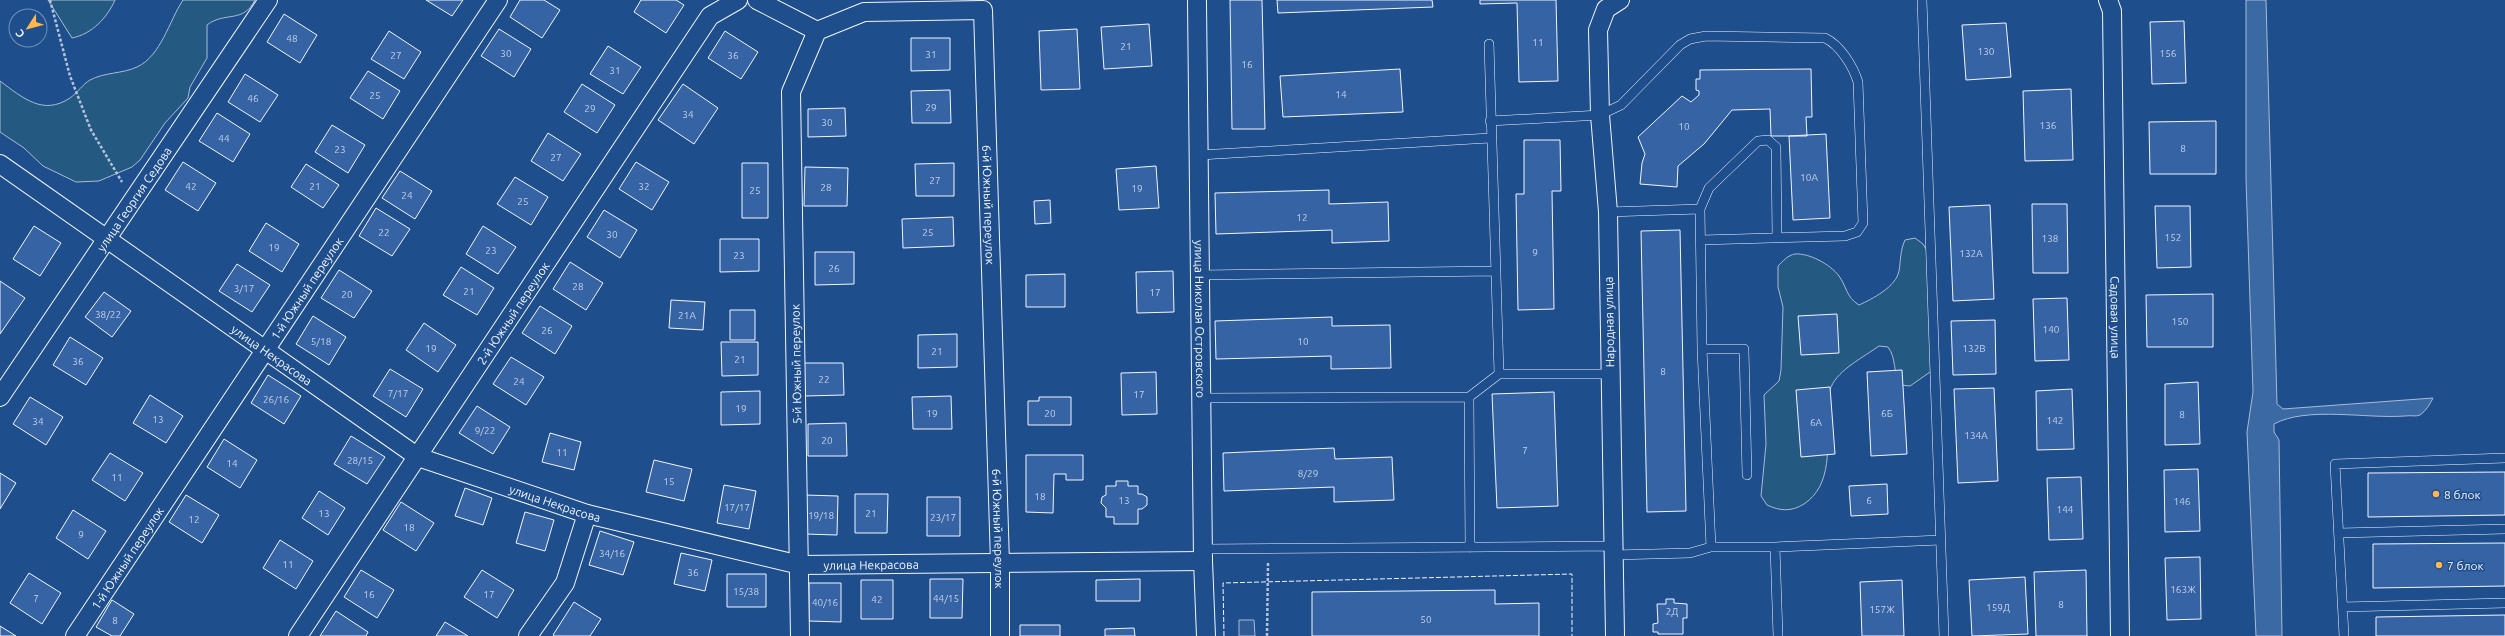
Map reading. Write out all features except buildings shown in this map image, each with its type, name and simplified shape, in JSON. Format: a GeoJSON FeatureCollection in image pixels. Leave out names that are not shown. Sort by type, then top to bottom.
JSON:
{"type":"FeatureCollection","features":[{"type":"Feature","properties":{"kind":"street","name":"улица Георгия Седова"},"geometry":{"type":"LineString","coordinates":[[0,397],[268,0]]}},
{"type":"Feature","properties":{"kind":"street","name":"1-й Южный переулок"},"geometry":{"type":"LineString","coordinates":[[75,636],[498,0]]}},
{"type":"Feature","properties":{"kind":"street","name":"2-й Южный переулок"},"geometry":{"type":"LineString","coordinates":[[298,636],[710,16],[738,0]]}},
{"type":"Feature","properties":{"kind":"street"},"geometry":{"type":"LineString","coordinates":[[757,0],[817,31]]}},
{"type":"Feature","properties":{"kind":"street","name":"Садовая улица"},"geometry":{"type":"LineString","coordinates":[[2108,0],[2112,11],[2120,636]]}},
{"type":"Feature","properties":{"kind":"street","name":"улица Николая Островского"},"geometry":{"type":"LineString","coordinates":[[1197,2],[1200,155],[1203,555],[1206,636]]}},
{"type":"Feature","properties":{"kind":"street","name":"Народная улица"},"geometry":{"type":"LineString","coordinates":[[1613,4],[1598,30],[1600,115],[1608,212],[1615,636]]}},
{"type":"Feature","properties":{"kind":"street","name":"6-й Южный переулок"},"geometry":{"type":"LineString","coordinates":[[817,31],[864,12],[983,10],[1000,563],[1000,636]]}},
{"type":"Feature","properties":{"kind":"street","name":"5-й Южный переулок"},"geometry":{"type":"LineString","coordinates":[[800,636],[791,92],[817,31]]}},
{"type":"Feature","properties":{"kind":"street","name":"улица Некрасова"},"geometry":{"type":"LineString","coordinates":[[0,164],[265,352],[418,457],[587,514],[800,565],[1000,563],[1203,555]]}},
{"type":"Feature","properties":{"kind":"street"},"geometry":{"type":"LineString","coordinates":[[528,636],[565,583],[587,514]]}},
{"type":"Feature","properties":{"kind":"lane"},"geometry":{"type":"LineString","coordinates":[[1922,0],[1944,636]]}},
{"type":"Feature","properties":{"kind":"lane"},"geometry":{"type":"LineString","coordinates":[[1490,121],[1600,115],[1621,105],[1680,45],[1690,39],[1706,36],[1817,38],[1832,42],[1854,70],[1858,82],[1863,223],[1857,232],[1845,236],[1702,240]]}},
{"type":"Feature","properties":{"kind":"lane"},"geometry":{"type":"LineString","coordinates":[[1489,44],[1490,138],[1499,374]]}},
{"type":"Feature","properties":{"kind":"lane"},"geometry":{"type":"LineString","coordinates":[[1200,155],[1490,138]]}},
{"type":"Feature","properties":{"kind":"lane"},"geometry":{"type":"LineString","coordinates":[[1711,547],[1702,349],[1702,240],[1700,209],[1709,188],[1758,141],[1768,140],[1776,147],[1778,238]]}},
{"type":"Feature","properties":{"kind":"lane"},"geometry":{"type":"LineString","coordinates":[[1608,212],[1700,209]]}},
{"type":"Feature","properties":{"kind":"lane"},"geometry":{"type":"LineString","coordinates":[[1201,275],[1495,271]]}},
{"type":"Feature","properties":{"kind":"lane"},"geometry":{"type":"LineString","coordinates":[[1702,349],[1744,350],[1747,475]]}},
{"type":"Feature","properties":{"kind":"lane"},"geometry":{"type":"LineString","coordinates":[[1202,398],[1469,397],[1499,374],[1610,374]]}},
{"type":"Feature","properties":{"kind":"lane"},"geometry":{"type":"LineString","coordinates":[[1469,397],[1470,548]]}},
{"type":"Feature","properties":{"kind":"lane"},"geometry":{"type":"LineString","coordinates":[[2344,636],[2335,464],[2505,458]]}},
{"type":"Feature","properties":{"kind":"lane"},"geometry":{"type":"LineString","coordinates":[[2339,533],[2505,529]]}},
{"type":"Feature","properties":{"kind":"lane"},"geometry":{"type":"LineString","coordinates":[[1203,555],[1268,548],[1470,548],[1690,553],[1711,547],[1775,547],[1941,540]]}},
{"type":"Feature","properties":{"kind":"lane"},"geometry":{"type":"LineString","coordinates":[[1775,547],[1778,636]]}},
{"type":"Feature","properties":{"kind":"lane"},"geometry":{"type":"LineString","coordinates":[[2342,607],[2505,603]]}},
{"type":"Feature","properties":{"kind":"path"},"geometry":{"type":"LineString","coordinates":[[50,0],[70,76],[91,130],[132,200]]}},
{"type":"Feature","properties":{"kind":"path"},"geometry":{"type":"LineString","coordinates":[[1267,636],[1268,548]]}},
{"type":"Feature","properties":{"kind":"shaded area"},"geometry":{"type":"Polygon","coordinates":[[[48,0],[115,0],[108,13],[98,24],[86,33],[72,38],[48,0]]]}},
{"type":"Feature","properties":{"kind":"shaded area"},"geometry":{"type":"Polygon","coordinates":[[[183,0],[255,0],[245,12],[239,15],[214,21],[207,25],[207,58],[190,87],[188,98],[165,123],[140,160],[132,167],[99,181],[76,182],[43,166],[24,148],[0,132],[0,81],[25,99],[34,103],[51,105],[60,103],[70,98],[85,84],[96,77],[125,71],[137,67],[145,62],[158,47],[183,0]]]}},
{"type":"Feature","properties":{"kind":"shaded area"},"geometry":{"type":"Polygon","coordinates":[[[2246,0],[2266,0],[2277,404],[2283,409],[2433,398],[2426,409],[2418,416],[2320,414],[2288,419],[2274,424],[2274,432],[2279,440],[2282,636],[2256,636],[2247,432],[2253,392],[2246,179],[2246,0]]]}},
{"type":"Feature","properties":{"kind":"shaded area"},"geometry":{"type":"Polygon","coordinates":[[[1915,238],[1923,244],[1928,252],[1933,370],[1910,386],[1901,385],[1896,375],[1891,352],[1888,347],[1879,346],[1846,369],[1835,381],[1829,393],[1828,451],[1824,475],[1820,486],[1813,496],[1799,507],[1786,510],[1767,505],[1761,496],[1766,444],[1764,395],[1779,381],[1781,370],[1783,307],[1778,287],[1778,266],[1788,257],[1795,254],[1813,257],[1830,267],[1839,276],[1847,292],[1859,305],[1883,292],[1893,282],[1899,271],[1901,251],[1905,240],[1915,238]]]}},
{"type":"Feature","properties":{"kind":"shaded area"},"geometry":{"type":"Polygon","coordinates":[[[1239,620],[1254,620],[1255,636],[1239,636],[1239,620]]]}},
{"type":"Feature","properties":{"kind":"fence"},"geometry":{"type":"LineString","coordinates":[[1224,636],[1223,583],[1572,574],[1572,636]]}},
{"type":"Feature","properties":{"kind":"place","name":"8 блок"},"geometry":{"type":"Point","coordinates":[2436,494]}},
{"type":"Feature","properties":{"kind":"place","name":"7 блок"},"geometry":{"type":"Point","coordinates":[2439,565]}}]}
